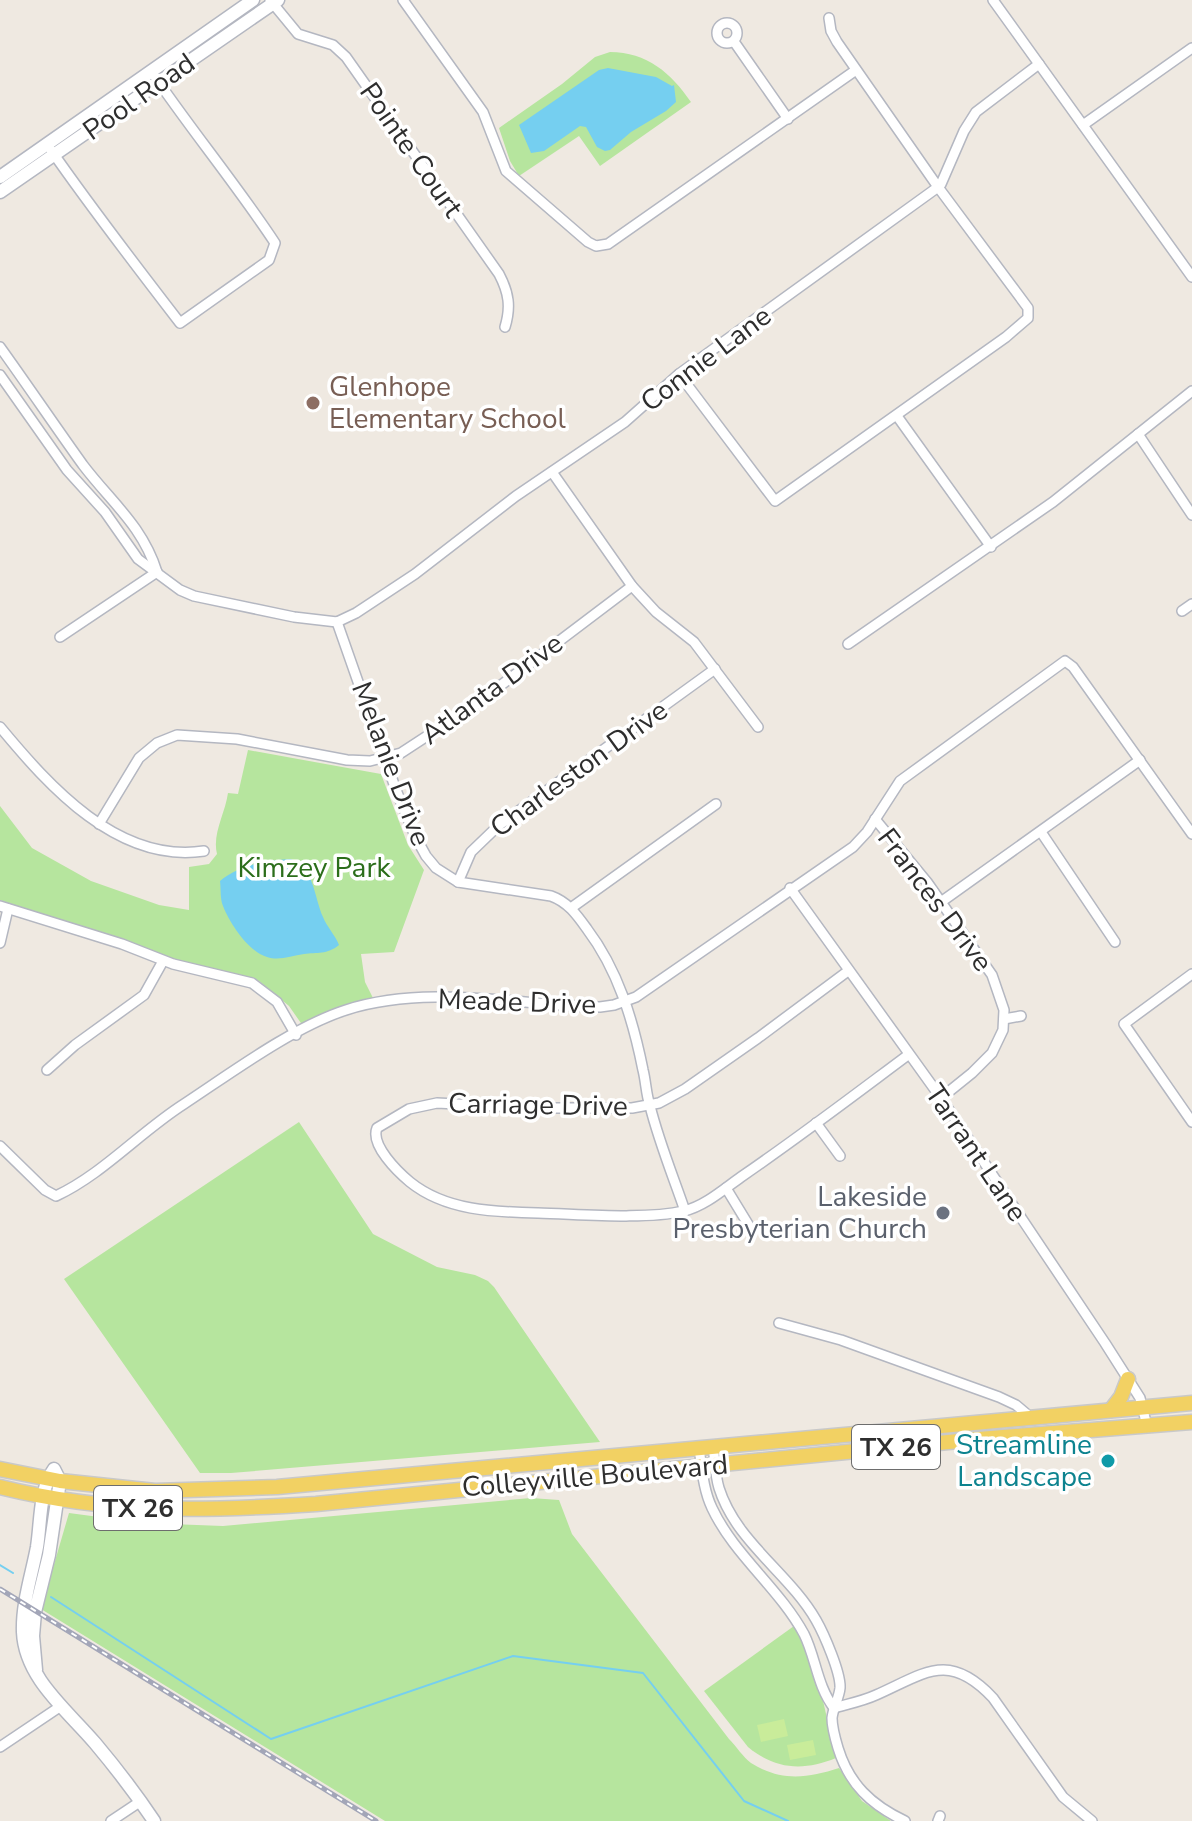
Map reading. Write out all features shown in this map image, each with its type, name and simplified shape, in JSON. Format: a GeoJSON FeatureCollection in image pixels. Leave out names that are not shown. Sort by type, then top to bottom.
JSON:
{"type":"FeatureCollection","features":[{"type":"Feature","properties":{"kind":"main road","name":"Pool Road"},"geometry":{"type":"LineString","coordinates":[[0,192],[151,71],[253,0]]}},
{"type":"Feature","properties":{"kind":"main road","name":"Pool Road"},"geometry":{"type":"LineString","coordinates":[[0,177],[159,83],[274,1]]}},
{"type":"Feature","properties":{"kind":"main road"},"geometry":{"type":"LineString","coordinates":[[1111,1410],[1121,1397],[1128,1379]]}},
{"type":"Feature","properties":{"kind":"main road","name":"Colleyville Boulevard"},"geometry":{"type":"LineString","coordinates":[[0,1469],[122,1488],[186,1491],[277,1487],[1192,1403]]}},
{"type":"Feature","properties":{"kind":"main road","name":"Colleyville Boulevard"},"geometry":{"type":"LineString","coordinates":[[0,1487],[50,1499],[111,1507],[219,1510],[1192,1422]]}},
{"type":"Feature","properties":{"kind":"main road"},"geometry":{"type":"LineString","coordinates":[[421,1475],[423,1492]]}},
{"type":"Feature","properties":{"kind":"main road"},"geometry":{"type":"LineString","coordinates":[[54,1479],[23,1630],[29,1661],[48,1691],[94,1741],[154,1821]]}},
{"type":"Feature","properties":{"kind":"street"},"geometry":{"type":"LineString","coordinates":[[403,0],[483,112],[506,171],[596,246],[608,244],[856,70]]}},
{"type":"Feature","properties":{"kind":"street"},"geometry":{"type":"LineString","coordinates":[[993,0],[1192,277]]}},
{"type":"Feature","properties":{"kind":"street","name":"Pointe Court"},"geometry":{"type":"LineString","coordinates":[[274,1],[298,34],[333,45],[346,57],[499,274],[509,298],[510,311],[505,327]]}},
{"type":"Feature","properties":{"kind":"street"},"geometry":{"type":"LineString","coordinates":[[679,374],[775,501],[1006,337],[1024,323],[1029,313],[856,70],[831,31],[829,18]]}},
{"type":"Feature","properties":{"kind":"street"},"geometry":{"type":"LineString","coordinates":[[735,43],[788,119]]}},
{"type":"Feature","properties":{"kind":"street"},"geometry":{"type":"LineString","coordinates":[[1083,125],[1192,48]]}},
{"type":"Feature","properties":{"kind":"street","name":"Connie Lane"},"geometry":{"type":"LineString","coordinates":[[337,622],[415,574],[516,496],[625,422],[679,374],[902,216],[938,187],[976,112],[1039,64]]}},
{"type":"Feature","properties":{"kind":"street"},"geometry":{"type":"LineString","coordinates":[[50,150],[93,212],[180,323],[269,260],[275,243],[231,177],[196,136],[151,71]]}},
{"type":"Feature","properties":{"kind":"street"},"geometry":{"type":"LineString","coordinates":[[0,347],[76,454],[118,503],[150,549],[157,572]]}},
{"type":"Feature","properties":{"kind":"street"},"geometry":{"type":"LineString","coordinates":[[0,375],[62,463],[105,512],[138,559],[180,590],[194,596],[294,617],[337,622]]}},
{"type":"Feature","properties":{"kind":"street"},"geometry":{"type":"LineString","coordinates":[[848,644],[991,547],[1192,391]]}},
{"type":"Feature","properties":{"kind":"street"},"geometry":{"type":"LineString","coordinates":[[20,403],[34,394]]}},
{"type":"Feature","properties":{"kind":"street"},"geometry":{"type":"LineString","coordinates":[[897,416],[991,547]]}},
{"type":"Feature","properties":{"kind":"street"},"geometry":{"type":"LineString","coordinates":[[1138,434],[1192,515]]}},
{"type":"Feature","properties":{"kind":"street"},"geometry":{"type":"LineString","coordinates":[[62,463],[76,454]]}},
{"type":"Feature","properties":{"kind":"street"},"geometry":{"type":"LineString","coordinates":[[552,472],[632,586],[656,612],[694,642],[758,727]]}},
{"type":"Feature","properties":{"kind":"street"},"geometry":{"type":"LineString","coordinates":[[60,637],[157,572]]}},
{"type":"Feature","properties":{"kind":"street","name":"Atlanta Drive"},"geometry":{"type":"LineString","coordinates":[[99,824],[139,758],[157,743],[177,735],[237,739],[347,760],[385,759],[421,742],[476,704],[632,586]]}},
{"type":"Feature","properties":{"kind":"street"},"geometry":{"type":"LineString","coordinates":[[1182,611],[1192,604]]}},
{"type":"Feature","properties":{"kind":"street","name":"Melanie Drive"},"geometry":{"type":"LineString","coordinates":[[337,622],[385,759],[426,856],[436,868],[458,882],[551,896],[571,908]]}},
{"type":"Feature","properties":{"kind":"street","name":"Meade Drive"},"geometry":{"type":"LineString","coordinates":[[0,1146],[45,1190],[56,1196],[181,1106],[296,1035],[346,1010],[402,999],[449,998],[600,1007],[636,997],[853,847],[867,832],[900,781],[1060,663],[1069,663],[1140,760]]}},
{"type":"Feature","properties":{"kind":"street","name":"Charleston Drive"},"geometry":{"type":"LineString","coordinates":[[458,882],[471,852],[498,826],[715,669]]}},
{"type":"Feature","properties":{"kind":"street"},"geometry":{"type":"LineString","coordinates":[[0,727],[60,793],[99,824],[137,844],[170,854],[204,851]]}},
{"type":"Feature","properties":{"kind":"street"},"geometry":{"type":"LineString","coordinates":[[941,902],[1140,760],[1192,834]]}},
{"type":"Feature","properties":{"kind":"street"},"geometry":{"type":"LineString","coordinates":[[716,804],[571,908],[598,943],[625,1001],[643,1068],[649,1105],[685,1211],[699,1206],[726,1188],[908,1055]]}},
{"type":"Feature","properties":{"kind":"street","name":"Frances Drive"},"geometry":{"type":"LineString","coordinates":[[875,819],[941,902],[992,975],[1001,995],[1004,1019]]}},
{"type":"Feature","properties":{"kind":"street"},"geometry":{"type":"LineString","coordinates":[[1041,832],[1115,942]]}},
{"type":"Feature","properties":{"kind":"street","name":"Tarrant Lane"},"geometry":{"type":"LineString","coordinates":[[790,888],[941,1098],[1128,1379],[1140,1398],[1147,1426]]}},
{"type":"Feature","properties":{"kind":"street"},"geometry":{"type":"LineString","coordinates":[[0,943],[4,908],[122,944],[163,961],[252,983],[277,1002],[296,1035]]}},
{"type":"Feature","properties":{"kind":"street"},"geometry":{"type":"LineString","coordinates":[[47,1070],[75,1045],[144,995],[163,961]]}},
{"type":"Feature","properties":{"kind":"street","name":"Carriage Drive"},"geometry":{"type":"LineString","coordinates":[[685,1211],[650,1214],[513,1212],[462,1207],[428,1193],[406,1179],[382,1151],[375,1138],[377,1128],[409,1109],[437,1103],[536,1108],[632,1108],[659,1103],[685,1089],[848,971]]}},
{"type":"Feature","properties":{"kind":"street"},"geometry":{"type":"LineString","coordinates":[[1192,974],[1124,1024],[1192,1122]]}},
{"type":"Feature","properties":{"kind":"street"},"geometry":{"type":"LineString","coordinates":[[941,1098],[984,1063],[999,1040],[1004,1019],[1021,1016]]}},
{"type":"Feature","properties":{"kind":"street"},"geometry":{"type":"LineString","coordinates":[[816,1123],[840,1156]]}},
{"type":"Feature","properties":{"kind":"street"},"geometry":{"type":"LineString","coordinates":[[726,1188],[751,1229]]}},
{"type":"Feature","properties":{"kind":"street"},"geometry":{"type":"LineString","coordinates":[[779,1323],[841,1340],[999,1397],[1029,1416]]}},
{"type":"Feature","properties":{"kind":"street"},"geometry":{"type":"LineString","coordinates":[[706,1447],[709,1465],[724,1501],[744,1532],[792,1585],[817,1621],[840,1687],[834,1708],[833,1732],[852,1779],[875,1805],[905,1821]]}},
{"type":"Feature","properties":{"kind":"street"},"geometry":{"type":"LineString","coordinates":[[709,1465],[706,1494],[712,1509],[729,1536],[790,1611],[815,1659],[823,1694],[834,1708]]}},
{"type":"Feature","properties":{"kind":"street"},"geometry":{"type":"LineString","coordinates":[[754,1565],[764,1557]]}},
{"type":"Feature","properties":{"kind":"street"},"geometry":{"type":"LineString","coordinates":[[834,1708],[874,1696],[926,1671],[941,1669],[958,1673],[981,1685],[993,1698],[1063,1797],[1092,1821]]}},
{"type":"Feature","properties":{"kind":"street"},"geometry":{"type":"LineString","coordinates":[[0,1747],[61,1706]]}},
{"type":"Feature","properties":{"kind":"street"},"geometry":{"type":"LineString","coordinates":[[111,1821],[141,1801]]}},
{"type":"Feature","properties":{"kind":"green space"},"geometry":{"type":"Polygon","coordinates":[[[610,52],[635,56],[657,66],[691,102],[600,166],[579,136],[519,176],[510,161],[499,128],[595,57],[610,52]]]}},
{"type":"Feature","properties":{"kind":"green space","name":"Kimzey Park"},"geometry":{"type":"Polygon","coordinates":[[[248,750],[381,774],[408,845],[424,870],[394,952],[361,954],[365,982],[374,1000],[303,1026],[289,1006],[259,981],[194,968],[0,900],[0,806],[32,848],[91,881],[159,905],[189,910],[189,867],[209,864],[217,854],[217,831],[228,793],[238,794],[248,750]]]}},
{"type":"Feature","properties":{"kind":"green space"},"geometry":{"type":"Polygon","coordinates":[[[299,1122],[373,1234],[437,1267],[475,1275],[494,1287],[600,1442],[200,1473],[64,1279],[299,1122]]]}},
{"type":"Feature","properties":{"kind":"green space"},"geometry":{"type":"Polygon","coordinates":[[[531,1498],[559,1500],[572,1534],[748,1761],[784,1776],[805,1776],[839,1768],[862,1801],[891,1821],[385,1821],[41,1609],[69,1513],[144,1523],[223,1526],[531,1498]]]}},
{"type":"Feature","properties":{"kind":"green space"},"geometry":{"type":"Polygon","coordinates":[[[794,1626],[814,1661],[836,1758],[813,1765],[790,1766],[759,1755],[748,1747],[704,1691],[794,1626]]]}},
{"type":"Feature","properties":{"kind":"green space"},"geometry":{"type":"Polygon","coordinates":[[[784,1719],[788,1736],[761,1742],[757,1725],[784,1719]]]}},
{"type":"Feature","properties":{"kind":"green space"},"geometry":{"type":"Polygon","coordinates":[[[813,1740],[816,1755],[790,1760],[787,1745],[813,1740]]]}},
{"type":"Feature","properties":{"kind":"water"},"geometry":{"type":"Polygon","coordinates":[[[608,68],[656,77],[674,85],[676,102],[610,150],[597,147],[586,127],[580,126],[544,151],[531,153],[519,125],[599,70],[608,68]]]}},
{"type":"Feature","properties":{"kind":"water"},"geometry":{"type":"Polygon","coordinates":[[[290,859],[309,875],[323,917],[339,945],[326,952],[272,958],[260,954],[235,929],[222,903],[220,881],[244,867],[290,859]]]}},
{"type":"Feature","properties":{"kind":"waterway"},"geometry":{"type":"LineString","coordinates":[[0,1565],[13,1573]]}},
{"type":"Feature","properties":{"kind":"waterway"},"geometry":{"type":"LineString","coordinates":[[51,1597],[271,1739],[513,1656],[643,1673],[744,1801],[788,1821]]}},
{"type":"Feature","properties":{"kind":"railway"},"geometry":{"type":"LineString","coordinates":[[0,1589],[376,1821]]}},
{"type":"Feature","properties":{"kind":"place","name":"Glenhope Elementary School"},"geometry":{"type":"Point","coordinates":[313,403]}},
{"type":"Feature","properties":{"kind":"place","name":"Lakeside Presbyterian Church"},"geometry":{"type":"Point","coordinates":[943,1213]}},
{"type":"Feature","properties":{"kind":"place","name":"Streamline Landscape"},"geometry":{"type":"Point","coordinates":[1108,1461]}}]}
